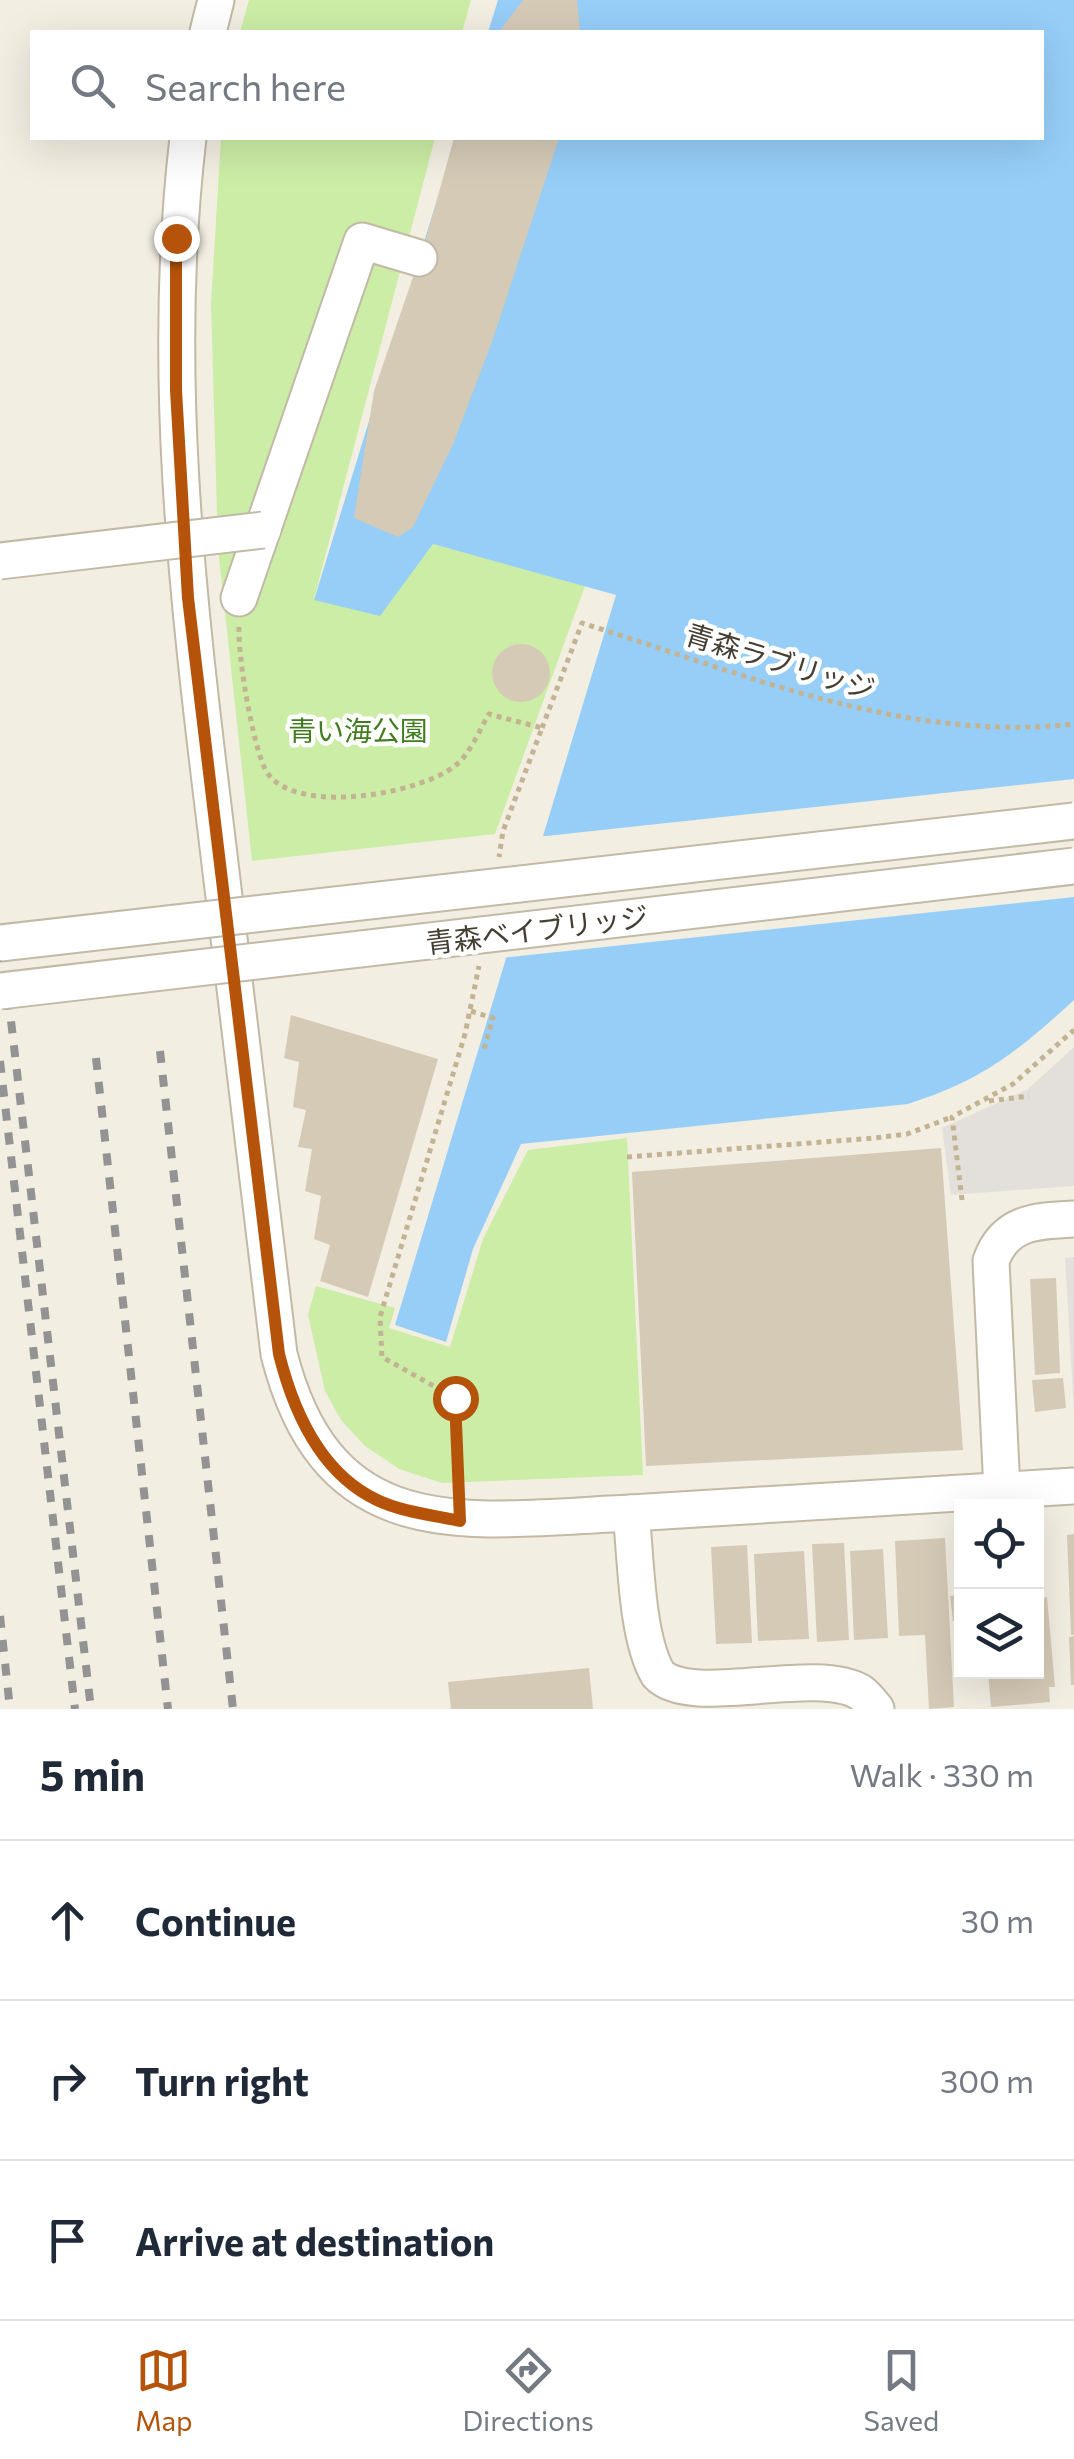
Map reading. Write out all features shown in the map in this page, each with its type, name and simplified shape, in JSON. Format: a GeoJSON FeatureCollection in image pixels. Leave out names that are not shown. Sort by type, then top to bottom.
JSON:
{"type":"FeatureCollection","features":[{"type":"Feature","properties":{"kind":"street"},"geometry":{"type":"LineString","coordinates":[[208,30],[216,0]]}},
{"type":"Feature","properties":{"kind":"street"},"geometry":{"type":"LineString","coordinates":[[188,140],[176,238],[176,390],[188,598],[279,1354],[290,1397],[309,1436],[338,1470],[375,1499],[460,1521],[1074,1486]]}},
{"type":"Feature","properties":{"kind":"street"},"geometry":{"type":"LineString","coordinates":[[239,598],[362,241],[419,258]]}},
{"type":"Feature","properties":{"kind":"street"},"geometry":{"type":"LineString","coordinates":[[0,560],[263,530]]}},
{"type":"Feature","properties":{"kind":"street","name":"青森ベイブリッジ"},"geometry":{"type":"LineString","coordinates":[[0,943],[1074,821]]}},
{"type":"Feature","properties":{"kind":"street","name":"青森ベイブリッジ"},"geometry":{"type":"LineString","coordinates":[[0,991],[1074,866]]}},
{"type":"Feature","properties":{"kind":"street"},"geometry":{"type":"LineString","coordinates":[[1002,1491],[991,1261],[997,1244],[1012,1229],[1031,1222],[1074,1219]]}},
{"type":"Feature","properties":{"kind":"street"},"geometry":{"type":"LineString","coordinates":[[631,1513],[648,1654],[669,1699],[828,1687],[859,1692],[876,1709]]}},
{"type":"Feature","properties":{"kind":"path","name":"青森ラブリッジ"},"geometry":{"type":"LineString","coordinates":[[544,724],[582,623],[916,722],[972,729],[1074,724]]}},
{"type":"Feature","properties":{"kind":"path"},"geometry":{"type":"LineString","coordinates":[[238,653],[266,771],[291,791],[349,797],[400,792],[457,765],[490,714],[544,724],[503,831],[497,867]]}},
{"type":"Feature","properties":{"kind":"path"},"geometry":{"type":"LineString","coordinates":[[460,1521],[455,1398],[382,1357],[380,1317],[472,1011],[481,957]]}},
{"type":"Feature","properties":{"kind":"path"},"geometry":{"type":"LineString","coordinates":[[472,1011],[493,1018],[484,1049]]}},
{"type":"Feature","properties":{"kind":"path"},"geometry":{"type":"LineString","coordinates":[[628,1156],[907,1134],[986,1101],[1013,1084],[1074,1030]]}},
{"type":"Feature","properties":{"kind":"path"},"geometry":{"type":"LineString","coordinates":[[986,1101],[1029,1096]]}},
{"type":"Feature","properties":{"kind":"path"},"geometry":{"type":"LineString","coordinates":[[952,1117],[962,1200]]}},
{"type":"Feature","properties":{"kind":"green space"},"geometry":{"type":"Polygon","coordinates":[[[249,0],[471,0],[463,30],[241,30],[249,0]]]}},
{"type":"Feature","properties":{"kind":"green space","name":"青い海公園"},"geometry":{"type":"Polygon","coordinates":[[[221,140],[434,140],[314,599],[380,615],[433,544],[585,586],[495,834],[252,861],[218,548],[211,304],[221,140]]]}},
{"type":"Feature","properties":{"kind":"green space"},"geometry":{"type":"Polygon","coordinates":[[[627,1138],[643,1475],[442,1483],[399,1469],[365,1446],[341,1420],[325,1391],[308,1315],[316,1286],[395,1308],[389,1328],[450,1347],[483,1239],[528,1150],[627,1138]]]}},
{"type":"Feature","properties":{"kind":"shaded area"},"geometry":{"type":"Polygon","coordinates":[[[1074,1047],[1074,1186],[951,1195],[942,1128],[1028,1089],[1074,1047]]]}},
{"type":"Feature","properties":{"kind":"shaded area"},"geometry":{"type":"Polygon","coordinates":[[[1074,1257],[1074,1411],[1065,1258],[1074,1257]]]}},
{"type":"Feature","properties":{"kind":"water"},"geometry":{"type":"Polygon","coordinates":[[[498,0],[1074,0],[1074,1000],[998,1062],[958,1085],[908,1104],[521,1144],[473,1249],[446,1342],[395,1325],[616,595],[433,544],[380,616],[314,600],[455,140],[1044,140],[1044,30],[489,30],[498,0]]]}},
{"type":"Feature","properties":{"kind":"pier"},"geometry":{"type":"Polygon","coordinates":[[[1074,779],[1074,897],[501,958],[537,837],[1074,779]]]}},
{"type":"Feature","properties":{"kind":"building"},"geometry":{"type":"Polygon","coordinates":[[[523,0],[577,0],[580,30],[500,30],[523,0]]]}},
{"type":"Feature","properties":{"kind":"building"},"geometry":{"type":"Polygon","coordinates":[[[453,140],[558,140],[493,339],[454,442],[413,527],[398,537],[354,518],[374,391],[426,239],[453,140]]]}},
{"type":"Feature","properties":{"kind":"building"},"geometry":{"type":"Polygon","coordinates":[[[521,644],[541,653],[550,673],[541,693],[521,702],[501,693],[492,673],[501,653],[521,644]]]}},
{"type":"Feature","properties":{"kind":"building"},"geometry":{"type":"Polygon","coordinates":[[[291,1015],[438,1059],[368,1297],[320,1281],[330,1245],[314,1239],[321,1196],[305,1191],[312,1149],[298,1147],[306,1110],[293,1107],[299,1062],[284,1058],[291,1015]]]}},
{"type":"Feature","properties":{"kind":"building"},"geometry":{"type":"Polygon","coordinates":[[[941,1148],[963,1450],[646,1466],[632,1172],[941,1148]]]}},
{"type":"Feature","properties":{"kind":"building"},"geometry":{"type":"Polygon","coordinates":[[[1056,1278],[1060,1373],[1035,1375],[1030,1279],[1056,1278]]]}},
{"type":"Feature","properties":{"kind":"building"},"geometry":{"type":"Polygon","coordinates":[[[1063,1378],[1066,1408],[1035,1412],[1032,1380],[1063,1378]]]}},
{"type":"Feature","properties":{"kind":"building"},"geometry":{"type":"Polygon","coordinates":[[[1074,1534],[1074,1635],[1071,1635],[1067,1535],[1074,1534]]]}},
{"type":"Feature","properties":{"kind":"building"},"geometry":{"type":"Polygon","coordinates":[[[945,1538],[954,1707],[929,1709],[925,1635],[899,1636],[895,1541],[945,1538]]]}},
{"type":"Feature","properties":{"kind":"building"},"geometry":{"type":"Polygon","coordinates":[[[844,1543],[849,1640],[817,1642],[812,1544],[844,1543]]]}},
{"type":"Feature","properties":{"kind":"building"},"geometry":{"type":"Polygon","coordinates":[[[747,1545],[752,1643],[716,1644],[711,1547],[747,1545]]]}},
{"type":"Feature","properties":{"kind":"building"},"geometry":{"type":"Polygon","coordinates":[[[883,1549],[888,1638],[854,1640],[850,1551],[883,1549]]]}},
{"type":"Feature","properties":{"kind":"building"},"geometry":{"type":"Polygon","coordinates":[[[804,1551],[809,1639],[758,1641],[754,1554],[804,1551]]]}},
{"type":"Feature","properties":{"kind":"building"},"geometry":{"type":"Polygon","coordinates":[[[950,1596],[954,1596],[954,1621],[953,1621],[950,1596]]]}},
{"type":"Feature","properties":{"kind":"building"},"geometry":{"type":"Polygon","coordinates":[[[1047,1597],[1055,1687],[1049,1687],[1050,1702],[991,1707],[989,1679],[1044,1679],[1047,1597]]]}},
{"type":"Feature","properties":{"kind":"building"},"geometry":{"type":"Polygon","coordinates":[[[1074,1636],[1074,1685],[1071,1685],[1069,1637],[1074,1636]]]}},
{"type":"Feature","properties":{"kind":"building"},"geometry":{"type":"Polygon","coordinates":[[[589,1668],[593,1709],[451,1709],[448,1682],[589,1668]]]}},
{"type":"Feature","properties":{"kind":"railway"},"geometry":{"type":"LineString","coordinates":[[0,926],[91,1709]]}},
{"type":"Feature","properties":{"kind":"railway"},"geometry":{"type":"LineString","coordinates":[[160,1051],[233,1709]]}},
{"type":"Feature","properties":{"kind":"railway"},"geometry":{"type":"LineString","coordinates":[[96,1058],[168,1709]]}},
{"type":"Feature","properties":{"kind":"railway"},"geometry":{"type":"LineString","coordinates":[[0,1061],[75,1709]]}},
{"type":"Feature","properties":{"kind":"railway"},"geometry":{"type":"LineString","coordinates":[[0,1616],[10,1709]]}},
{"type":"Feature","properties":{"kind":"route"},"geometry":{"type":"LineString","coordinates":[[176,238],[176,390],[188,598],[279,1354],[290,1397],[309,1436],[338,1470],[375,1499],[460,1521],[455,1398]]}}]}
